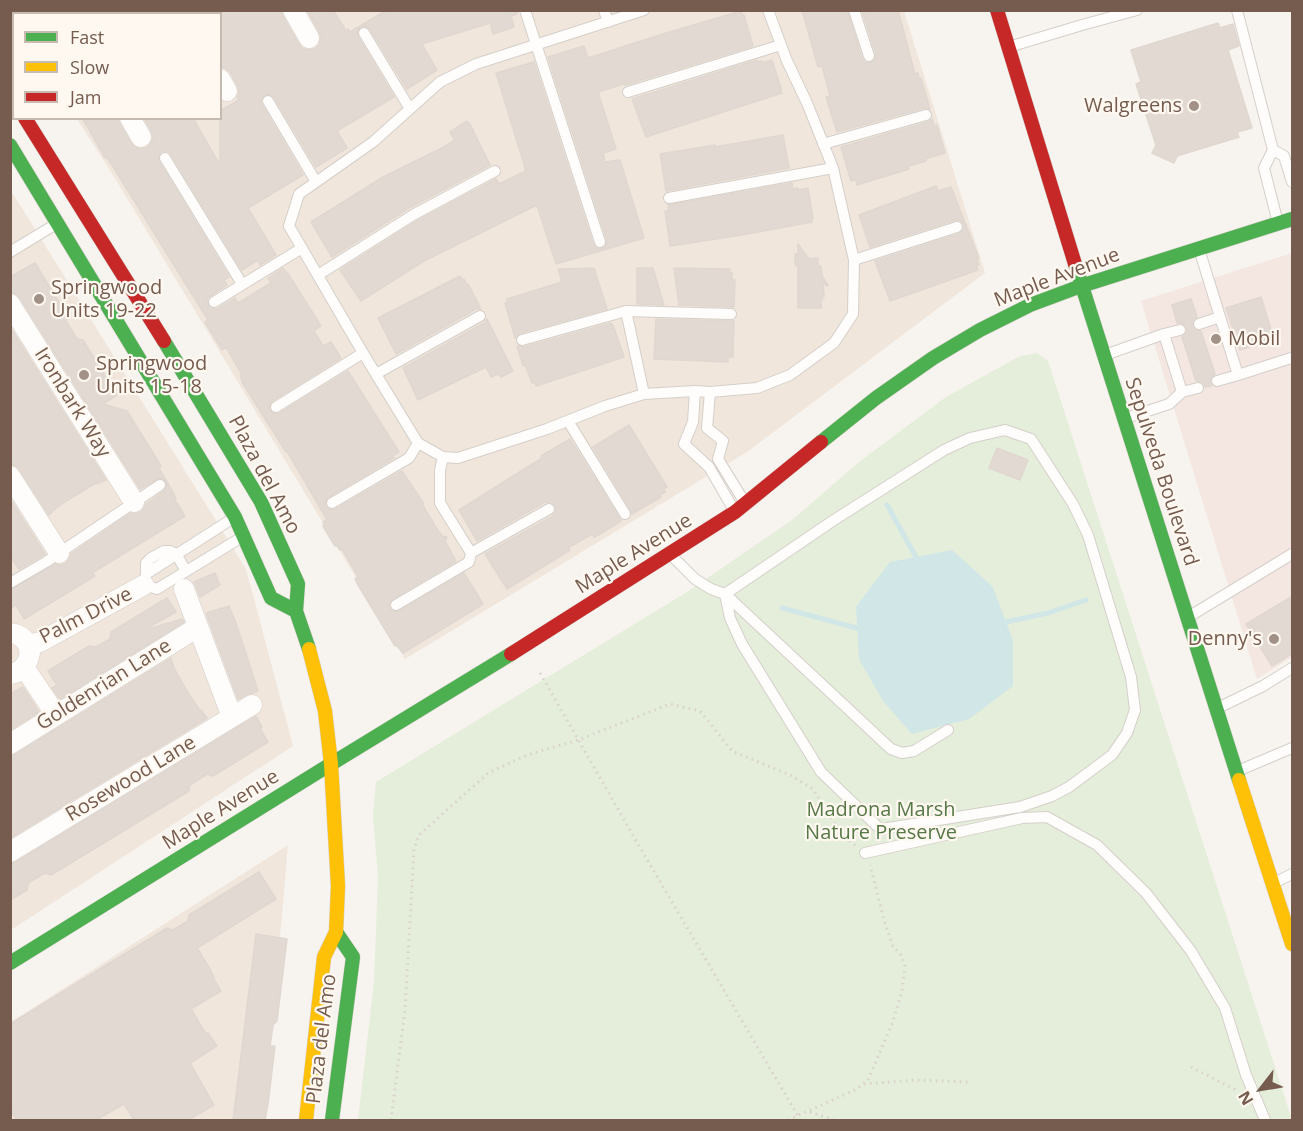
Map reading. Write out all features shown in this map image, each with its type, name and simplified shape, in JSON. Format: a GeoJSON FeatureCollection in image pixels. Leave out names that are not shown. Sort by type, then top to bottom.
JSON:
{"type":"FeatureCollection","features":[{"type":"Feature","properties":{"kind":"main road","name":"Sepulveda Boulevard"},"geometry":{"type":"LineString","coordinates":[[997,10],[1103,356],[1293,944]]}},
{"type":"Feature","properties":{"kind":"main road","name":"Plaza del Amo"},"geometry":{"type":"LineString","coordinates":[[26,120],[199,397],[256,528],[271,598],[296,611]]}},
{"type":"Feature","properties":{"kind":"main road","name":"Plaza del Amo"},"geometry":{"type":"LineString","coordinates":[[10,145],[15,163],[59,222],[248,509],[256,528],[298,584],[296,611],[313,662],[325,711],[331,764],[338,886],[336,932],[324,957],[306,1120]]}},
{"type":"Feature","properties":{"kind":"main road"},"geometry":{"type":"LineString","coordinates":[[59,222],[82,209]]}},
{"type":"Feature","properties":{"kind":"main road","name":"Maple Avenue"},"geometry":{"type":"LineString","coordinates":[[10,963],[670,554],[740,508],[876,398],[933,358],[980,330],[1030,305],[1081,286],[1293,219]]}},
{"type":"Feature","properties":{"kind":"main road","name":"Plaza del Amo"},"geometry":{"type":"LineString","coordinates":[[332,1120],[353,957],[336,932]]}},
{"type":"Feature","properties":{"kind":"street"},"geometry":{"type":"LineString","coordinates":[[293,10],[309,38]]}},
{"type":"Feature","properties":{"kind":"street"},"geometry":{"type":"LineString","coordinates":[[131,120],[141,137]]}},
{"type":"Feature","properties":{"kind":"street","name":"Ironbark Way"},"geometry":{"type":"LineString","coordinates":[[10,304],[134,502]]}},
{"type":"Feature","properties":{"kind":"street"},"geometry":{"type":"LineString","coordinates":[[10,476],[59,553]]}},
{"type":"Feature","properties":{"kind":"street","name":"Palm Drive"},"geometry":{"type":"LineString","coordinates":[[28,645],[40,642],[145,580]]}},
{"type":"Feature","properties":{"kind":"street"},"geometry":{"type":"LineString","coordinates":[[185,580],[198,627],[232,717]]}},
{"type":"Feature","properties":{"kind":"street","name":"Goldenrian Lane"},"geometry":{"type":"LineString","coordinates":[[10,744],[198,627]]}},
{"type":"Feature","properties":{"kind":"street"},"geometry":{"type":"LineString","coordinates":[[10,633],[23,638],[30,653],[28,660],[17,671],[56,715]]}},
{"type":"Feature","properties":{"kind":"street","name":"Rosewood Lane"},"geometry":{"type":"LineString","coordinates":[[10,852],[252,705]]}},
{"type":"Feature","properties":{"kind":"lane"},"geometry":{"type":"LineString","coordinates":[[525,10],[600,242]]}},
{"type":"Feature","properties":{"kind":"lane"},"geometry":{"type":"LineString","coordinates":[[604,10],[608,22]]}},
{"type":"Feature","properties":{"kind":"lane"},"geometry":{"type":"LineString","coordinates":[[644,10],[476,64],[440,82],[373,142],[299,194],[289,226],[418,443],[443,457],[458,458],[644,394],[757,388],[790,375],[834,343],[854,314],[854,260],[833,168],[768,10]]}},
{"type":"Feature","properties":{"kind":"lane"},"geometry":{"type":"LineString","coordinates":[[854,10],[869,56]]}},
{"type":"Feature","properties":{"kind":"lane"},"geometry":{"type":"LineString","coordinates":[[1009,47],[1137,10]]}},
{"type":"Feature","properties":{"kind":"lane"},"geometry":{"type":"LineString","coordinates":[[1237,10],[1273,150],[1264,168],[1278,224]]}},
{"type":"Feature","properties":{"kind":"lane"},"geometry":{"type":"LineString","coordinates":[[364,33],[410,109]]}},
{"type":"Feature","properties":{"kind":"lane"},"geometry":{"type":"LineString","coordinates":[[628,92],[781,45]]}},
{"type":"Feature","properties":{"kind":"lane"},"geometry":{"type":"LineString","coordinates":[[268,101],[316,182]]}},
{"type":"Feature","properties":{"kind":"lane"},"geometry":{"type":"LineString","coordinates":[[823,144],[926,115]]}},
{"type":"Feature","properties":{"kind":"lane"},"geometry":{"type":"LineString","coordinates":[[1273,150],[1284,156],[1293,182]]}},
{"type":"Feature","properties":{"kind":"lane"},"geometry":{"type":"LineString","coordinates":[[165,158],[242,284]]}},
{"type":"Feature","properties":{"kind":"lane"},"geometry":{"type":"LineString","coordinates":[[669,198],[833,168]]}},
{"type":"Feature","properties":{"kind":"lane"},"geometry":{"type":"LineString","coordinates":[[318,275],[413,215],[495,171]]}},
{"type":"Feature","properties":{"kind":"lane"},"geometry":{"type":"LineString","coordinates":[[10,252],[59,222]]}},
{"type":"Feature","properties":{"kind":"lane"},"geometry":{"type":"LineString","coordinates":[[854,260],[957,227]]}},
{"type":"Feature","properties":{"kind":"lane"},"geometry":{"type":"LineString","coordinates":[[214,302],[302,248]]}},
{"type":"Feature","properties":{"kind":"lane"},"geometry":{"type":"LineString","coordinates":[[1199,249],[1238,375]]}},
{"type":"Feature","properties":{"kind":"lane"},"geometry":{"type":"LineString","coordinates":[[522,340],[626,311],[731,315]]}},
{"type":"Feature","properties":{"kind":"lane"},"geometry":{"type":"LineString","coordinates":[[626,311],[644,394]]}},
{"type":"Feature","properties":{"kind":"lane"},"geometry":{"type":"LineString","coordinates":[[376,374],[480,316]]}},
{"type":"Feature","properties":{"kind":"lane"},"geometry":{"type":"LineString","coordinates":[[1199,324],[1220,317]]}},
{"type":"Feature","properties":{"kind":"lane"},"geometry":{"type":"LineString","coordinates":[[1103,356],[1180,330]]}},
{"type":"Feature","properties":{"kind":"lane"},"geometry":{"type":"LineString","coordinates":[[1164,334],[1182,392]]}},
{"type":"Feature","properties":{"kind":"lane"},"geometry":{"type":"LineString","coordinates":[[276,406],[363,354]]}},
{"type":"Feature","properties":{"kind":"lane"},"geometry":{"type":"LineString","coordinates":[[1217,381],[1291,358]]}},
{"type":"Feature","properties":{"kind":"lane"},"geometry":{"type":"LineString","coordinates":[[1124,419],[1169,404],[1182,392],[1198,387]]}},
{"type":"Feature","properties":{"kind":"lane"},"geometry":{"type":"LineString","coordinates":[[695,391],[693,422],[684,444],[709,467],[740,508]]}},
{"type":"Feature","properties":{"kind":"lane"},"geometry":{"type":"LineString","coordinates":[[710,392],[708,428],[723,441],[718,459],[740,508]]}},
{"type":"Feature","properties":{"kind":"lane"},"geometry":{"type":"LineString","coordinates":[[568,421],[625,514]]}},
{"type":"Feature","properties":{"kind":"lane"},"geometry":{"type":"LineString","coordinates":[[1005,430],[1031,439],[1073,504],[1088,535],[1131,678],[1135,710],[1127,733],[1112,755],[1069,787],[1052,796],[1020,807],[882,829],[820,772],[742,644],[730,618],[725,594],[834,520],[944,450],[970,438],[1005,430]]}},
{"type":"Feature","properties":{"kind":"lane"},"geometry":{"type":"LineString","coordinates":[[332,504],[409,458],[418,443]]}},
{"type":"Feature","properties":{"kind":"lane"},"geometry":{"type":"LineString","coordinates":[[396,605],[469,562],[471,554],[440,503],[440,470],[443,457]]}},
{"type":"Feature","properties":{"kind":"lane"},"geometry":{"type":"LineString","coordinates":[[10,583],[160,485]]}},
{"type":"Feature","properties":{"kind":"lane","name":"Palm Drive"},"geometry":{"type":"LineString","coordinates":[[248,509],[176,554],[145,580],[157,589],[185,580],[256,528]]}},
{"type":"Feature","properties":{"kind":"lane"},"geometry":{"type":"LineString","coordinates":[[471,554],[549,509]]}},
{"type":"Feature","properties":{"kind":"lane"},"geometry":{"type":"LineString","coordinates":[[176,554],[185,580]]}},
{"type":"Feature","properties":{"kind":"lane"},"geometry":{"type":"LineString","coordinates":[[670,554],[695,579],[725,594],[891,749],[902,753],[914,751],[948,730]]}},
{"type":"Feature","properties":{"kind":"lane"},"geometry":{"type":"LineString","coordinates":[[1187,617],[1293,554]]}},
{"type":"Feature","properties":{"kind":"lane"},"geometry":{"type":"LineString","coordinates":[[1217,708],[1263,686],[1293,668]]}},
{"type":"Feature","properties":{"kind":"lane"},"geometry":{"type":"LineString","coordinates":[[1237,771],[1293,748]]}},
{"type":"Feature","properties":{"kind":"lane"},"geometry":{"type":"LineString","coordinates":[[865,853],[1022,818],[1047,817],[1097,845],[1146,893],[1191,951],[1225,1008],[1246,1075],[1265,1120]]}},
{"type":"Feature","properties":{"kind":"lane"},"geometry":{"type":"LineString","coordinates":[[1273,883],[1293,874]]}},
{"type":"Feature","properties":{"kind":"path"},"geometry":{"type":"LineString","coordinates":[[540,673],[800,1120]]}},
{"type":"Feature","properties":{"kind":"path"},"geometry":{"type":"LineString","coordinates":[[391,1120],[405,1010],[414,850],[418,836],[488,773],[527,755],[578,740],[670,704],[700,711],[732,751],[790,775],[813,789],[842,835],[865,853],[872,870],[893,946],[901,955],[905,966],[902,991],[868,1080],[856,1089],[788,1120]]}},
{"type":"Feature","properties":{"kind":"path"},"geometry":{"type":"LineString","coordinates":[[1191,1067],[1257,1101]]}},
{"type":"Feature","properties":{"kind":"path"},"geometry":{"type":"LineString","coordinates":[[863,1084],[916,1080],[968,1082]]}},
{"type":"Feature","properties":{"kind":"path"},"geometry":{"type":"LineString","coordinates":[[809,1112],[834,1120]]}},
{"type":"Feature","properties":{"kind":"shaded area"},"geometry":{"type":"Polygon","coordinates":[[[11,10],[904,11],[985,273],[747,452],[405,659],[78,120],[222,120],[222,12],[12,12],[12,16],[11,10]]]}},
{"type":"Feature","properties":{"kind":"shaded area"},"geometry":{"type":"Polygon","coordinates":[[[10,189],[246,569],[293,746],[11,930],[10,189]]]}},
{"type":"Feature","properties":{"kind":"shaded area"},"geometry":{"type":"Polygon","coordinates":[[[1292,253],[1292,657],[1257,679],[1141,301],[1292,253]]]}},
{"type":"Feature","properties":{"kind":"shaded area"},"geometry":{"type":"Polygon","coordinates":[[[952,550],[993,587],[1013,641],[1013,686],[969,719],[912,734],[883,701],[859,659],[856,607],[890,562],[952,550]]]}},
{"type":"Feature","properties":{"kind":"shaded area"},"geometry":{"type":"Polygon","coordinates":[[[288,845],[264,1120],[11,1120],[11,1022],[288,845]]]}},
{"type":"Feature","properties":{"kind":"green space","name":"Madrona Marsh Nature Preserve"},"geometry":{"type":"Polygon","coordinates":[[[1037,353],[1048,361],[1292,1120],[358,1120],[374,982],[378,878],[373,816],[376,782],[687,592],[792,520],[859,462],[946,397],[1020,356],[1037,353]]]}},
{"type":"Feature","properties":{"kind":"building"},"geometry":{"type":"Polygon","coordinates":[[[220,10],[281,10],[299,44],[308,50],[319,45],[321,37],[307,10],[333,10],[346,31],[348,29],[350,32],[387,10],[517,10],[517,14],[511,16],[514,27],[493,34],[490,23],[422,44],[437,70],[407,89],[370,29],[360,27],[358,37],[394,97],[337,131],[347,148],[316,167],[274,97],[264,95],[261,100],[262,105],[303,175],[248,208],[276,255],[260,265],[258,260],[242,270],[171,154],[164,151],[158,158],[229,277],[224,280],[227,285],[208,298],[208,306],[211,309],[217,309],[235,298],[238,303],[271,283],[268,278],[283,268],[321,326],[314,331],[323,346],[331,342],[341,358],[272,401],[270,411],[280,413],[348,371],[399,452],[393,456],[394,458],[328,497],[325,502],[326,507],[331,510],[336,509],[402,471],[437,529],[442,536],[447,537],[445,541],[456,561],[392,599],[389,604],[390,609],[395,612],[400,611],[464,573],[483,604],[403,653],[395,646],[358,585],[355,579],[358,577],[342,549],[335,546],[323,526],[323,522],[327,520],[287,451],[242,382],[240,376],[242,375],[226,347],[222,350],[205,322],[208,320],[83,120],[119,120],[131,143],[140,149],[147,147],[153,138],[145,120],[194,120],[220,165],[222,110],[239,100],[237,97],[239,92],[230,72],[222,67],[222,12],[220,10]]]}},
{"type":"Feature","properties":{"kind":"building"},"geometry":{"type":"Polygon","coordinates":[[[802,10],[847,10],[862,58],[868,63],[874,61],[876,54],[862,10],[898,10],[915,74],[918,73],[919,79],[921,78],[930,109],[924,108],[837,132],[826,97],[830,96],[822,66],[818,67],[802,10]]]}},
{"type":"Feature","properties":{"kind":"building"},"geometry":{"type":"Polygon","coordinates":[[[741,11],[753,46],[598,92],[616,149],[603,153],[605,162],[620,160],[644,238],[556,264],[537,205],[424,261],[361,301],[340,270],[417,221],[496,179],[499,184],[526,171],[496,73],[534,62],[593,244],[598,249],[605,247],[607,240],[548,57],[584,46],[588,58],[741,11]]]}},
{"type":"Feature","properties":{"kind":"building","name":"Walgreens"},"geometry":{"type":"Polygon","coordinates":[[[1218,23],[1220,28],[1233,24],[1239,46],[1228,50],[1252,128],[1237,132],[1239,137],[1177,156],[1174,163],[1152,153],[1156,145],[1136,84],[1141,82],[1131,50],[1218,23]]]}},
{"type":"Feature","properties":{"kind":"building"},"geometry":{"type":"Polygon","coordinates":[[[757,60],[762,63],[772,60],[782,93],[646,137],[632,99],[757,60]]]}},
{"type":"Feature","properties":{"kind":"building"},"geometry":{"type":"Polygon","coordinates":[[[932,119],[934,126],[937,125],[945,153],[908,166],[909,169],[857,185],[856,180],[851,181],[841,147],[932,119]]]}},
{"type":"Feature","properties":{"kind":"building"},"geometry":{"type":"Polygon","coordinates":[[[467,121],[490,165],[409,208],[332,257],[311,222],[383,177],[455,140],[450,132],[467,121]]]}},
{"type":"Feature","properties":{"kind":"building"},"geometry":{"type":"Polygon","coordinates":[[[783,135],[789,168],[666,191],[660,154],[783,135]]]}},
{"type":"Feature","properties":{"kind":"building"},"geometry":{"type":"Polygon","coordinates":[[[792,183],[793,189],[808,188],[812,222],[670,246],[665,211],[669,211],[668,205],[792,183]]]}},
{"type":"Feature","properties":{"kind":"building"},"geometry":{"type":"Polygon","coordinates":[[[936,186],[938,191],[951,187],[979,258],[977,259],[979,265],[976,265],[978,270],[890,301],[875,261],[959,234],[964,229],[964,224],[955,220],[870,247],[859,215],[936,186]]]}},
{"type":"Feature","properties":{"kind":"building"},"geometry":{"type":"Polygon","coordinates":[[[798,244],[809,259],[818,258],[818,266],[821,266],[822,276],[828,285],[823,283],[824,297],[822,297],[821,308],[798,308],[798,267],[795,265],[795,254],[798,254],[798,244]]]}},
{"type":"Feature","properties":{"kind":"building"},"geometry":{"type":"Polygon","coordinates":[[[35,263],[69,318],[66,321],[77,339],[83,340],[117,395],[103,404],[127,411],[161,466],[159,468],[185,516],[92,573],[95,576],[24,619],[16,605],[10,609],[10,590],[56,564],[66,563],[71,554],[131,513],[141,512],[146,504],[164,491],[167,485],[164,479],[159,478],[140,489],[20,298],[10,292],[10,277],[35,263]]]}},
{"type":"Feature","properties":{"kind":"building"},"geometry":{"type":"Polygon","coordinates":[[[594,268],[607,309],[520,333],[515,338],[505,303],[508,302],[507,299],[562,282],[558,269],[594,268]]]}},
{"type":"Feature","properties":{"kind":"building"},"geometry":{"type":"Polygon","coordinates":[[[637,268],[653,268],[664,305],[637,304],[637,268]]]}},
{"type":"Feature","properties":{"kind":"building"},"geometry":{"type":"Polygon","coordinates":[[[674,268],[730,269],[732,280],[735,280],[734,307],[679,305],[674,268]]]}},
{"type":"Feature","properties":{"kind":"building"},"geometry":{"type":"Polygon","coordinates":[[[460,276],[468,284],[481,309],[476,309],[396,354],[378,318],[460,276]]]}},
{"type":"Feature","properties":{"kind":"building"},"geometry":{"type":"Polygon","coordinates":[[[1261,297],[1274,339],[1240,350],[1226,308],[1261,297]]]}},
{"type":"Feature","properties":{"kind":"building"},"geometry":{"type":"Polygon","coordinates":[[[1191,299],[1197,317],[1193,320],[1192,326],[1195,330],[1201,331],[1215,374],[1210,379],[1211,386],[1205,387],[1203,382],[1196,381],[1182,337],[1187,333],[1187,328],[1183,323],[1177,323],[1172,305],[1191,299]]]}},
{"type":"Feature","properties":{"kind":"building"},"geometry":{"type":"Polygon","coordinates":[[[487,319],[513,371],[501,377],[499,374],[491,377],[486,367],[418,400],[403,368],[484,323],[487,319]]]}},
{"type":"Feature","properties":{"kind":"building"},"geometry":{"type":"Polygon","coordinates":[[[656,319],[734,321],[733,357],[728,357],[728,362],[654,359],[656,319]]]}},
{"type":"Feature","properties":{"kind":"building"},"geometry":{"type":"Polygon","coordinates":[[[611,323],[624,357],[536,386],[535,382],[532,383],[525,365],[523,366],[517,346],[524,347],[611,323]]]}},
{"type":"Feature","properties":{"kind":"building"},"geometry":{"type":"Polygon","coordinates":[[[10,327],[106,480],[96,483],[68,500],[49,515],[20,470],[10,464],[10,327]]]}},
{"type":"Feature","properties":{"kind":"building"},"geometry":{"type":"Polygon","coordinates":[[[629,425],[667,487],[660,495],[661,497],[632,514],[593,447],[629,425]]]}},
{"type":"Feature","properties":{"kind":"building"},"geometry":{"type":"Polygon","coordinates":[[[570,439],[621,521],[600,534],[594,537],[592,534],[568,548],[570,550],[507,589],[485,554],[553,516],[556,510],[555,505],[545,502],[477,541],[459,510],[570,439]]]}},
{"type":"Feature","properties":{"kind":"building"},"geometry":{"type":"Polygon","coordinates":[[[997,448],[1028,460],[1020,480],[989,468],[997,448]]]}},
{"type":"Feature","properties":{"kind":"building"},"geometry":{"type":"Polygon","coordinates":[[[10,499],[45,554],[19,569],[10,556],[10,499]]]}},
{"type":"Feature","properties":{"kind":"building"},"geometry":{"type":"Polygon","coordinates":[[[215,573],[220,585],[200,597],[194,582],[215,573]]]}},
{"type":"Feature","properties":{"kind":"building","name":"Denny's"},"geometry":{"type":"Polygon","coordinates":[[[1293,596],[1293,653],[1272,666],[1246,624],[1293,596]]]}},
{"type":"Feature","properties":{"kind":"building"},"geometry":{"type":"Polygon","coordinates":[[[167,598],[176,612],[151,626],[152,628],[182,619],[184,622],[60,699],[52,688],[57,685],[48,671],[89,646],[96,647],[110,639],[111,632],[167,598]]]}},
{"type":"Feature","properties":{"kind":"building"},"geometry":{"type":"Polygon","coordinates":[[[229,606],[258,691],[238,699],[206,613],[229,606]]]}},
{"type":"Feature","properties":{"kind":"building"},"geometry":{"type":"Polygon","coordinates":[[[171,658],[187,691],[207,718],[10,838],[10,756],[171,658]]]}},
{"type":"Feature","properties":{"kind":"building"},"geometry":{"type":"Polygon","coordinates":[[[23,687],[39,712],[10,730],[10,694],[23,687]]]}},
{"type":"Feature","properties":{"kind":"building"},"geometry":{"type":"Polygon","coordinates":[[[256,716],[268,742],[213,776],[207,774],[190,785],[189,791],[51,875],[45,873],[33,880],[28,884],[27,890],[10,900],[10,864],[256,716]]]}},
{"type":"Feature","properties":{"kind":"building"},"geometry":{"type":"Polygon","coordinates":[[[259,872],[276,899],[197,948],[221,991],[191,1009],[206,1034],[208,1033],[217,1046],[190,1063],[214,1105],[188,1120],[134,1120],[124,1104],[96,1120],[17,1120],[10,1110],[10,1024],[167,928],[173,930],[188,921],[189,915],[259,872]]]}},
{"type":"Feature","properties":{"kind":"building"},"geometry":{"type":"Polygon","coordinates":[[[256,934],[287,939],[277,1021],[273,1025],[270,1046],[275,1046],[268,1104],[265,1120],[233,1120],[256,934]]]}},
{"type":"Feature","properties":{"kind":"waterway"},"geometry":{"type":"LineString","coordinates":[[887,505],[916,557]]}},
{"type":"Feature","properties":{"kind":"waterway"},"geometry":{"type":"LineString","coordinates":[[1006,622],[1048,613],[1086,600]]}},
{"type":"Feature","properties":{"kind":"waterway"},"geometry":{"type":"LineString","coordinates":[[782,608],[857,628]]}},
{"type":"Feature","properties":{"kind":"traffic: fast"},"geometry":{"type":"LineString","coordinates":[[10,145],[235,517],[271,598],[296,611]]}},
{"type":"Feature","properties":{"kind":"traffic: fast"},"geometry":{"type":"LineString","coordinates":[[821,442],[876,398],[933,358],[980,330],[1030,305],[1081,286],[1292,219]]}},
{"type":"Feature","properties":{"kind":"traffic: fast"},"geometry":{"type":"LineString","coordinates":[[1075,264],[1239,780]]}},
{"type":"Feature","properties":{"kind":"traffic: fast"},"geometry":{"type":"LineString","coordinates":[[164,341],[261,502],[298,584],[296,611],[309,649]]}},
{"type":"Feature","properties":{"kind":"traffic: fast"},"geometry":{"type":"LineString","coordinates":[[10,963],[511,654]]}},
{"type":"Feature","properties":{"kind":"traffic: fast"},"geometry":{"type":"LineString","coordinates":[[332,1120],[353,957],[336,932]]}},
{"type":"Feature","properties":{"kind":"traffic: slow"},"geometry":{"type":"LineString","coordinates":[[306,1120],[324,957],[336,932],[338,886],[331,764],[325,711],[309,649]]}},
{"type":"Feature","properties":{"kind":"traffic: slow"},"geometry":{"type":"LineString","coordinates":[[1239,780],[1292,944]]}},
{"type":"Feature","properties":{"kind":"traffic: jam"},"geometry":{"type":"LineString","coordinates":[[997,10],[1075,264]]}},
{"type":"Feature","properties":{"kind":"traffic: jam"},"geometry":{"type":"LineString","coordinates":[[26,120],[164,341]]}},
{"type":"Feature","properties":{"kind":"traffic: jam"},"geometry":{"type":"LineString","coordinates":[[511,654],[735,512],[821,442]]}},
{"type":"Feature","properties":{"kind":"place","name":"Walgreens"},"geometry":{"type":"Point","coordinates":[1194,106]}},
{"type":"Feature","properties":{"kind":"place","name":"Springwood Units 19-22"},"geometry":{"type":"Point","coordinates":[39,299]}},
{"type":"Feature","properties":{"kind":"place","name":"Mobil"},"geometry":{"type":"Point","coordinates":[1216,339]}},
{"type":"Feature","properties":{"kind":"place","name":"Springwood Units 15-18"},"geometry":{"type":"Point","coordinates":[84,375]}},
{"type":"Feature","properties":{"kind":"place","name":"Denny's"},"geometry":{"type":"Point","coordinates":[1274,639]}}]}
